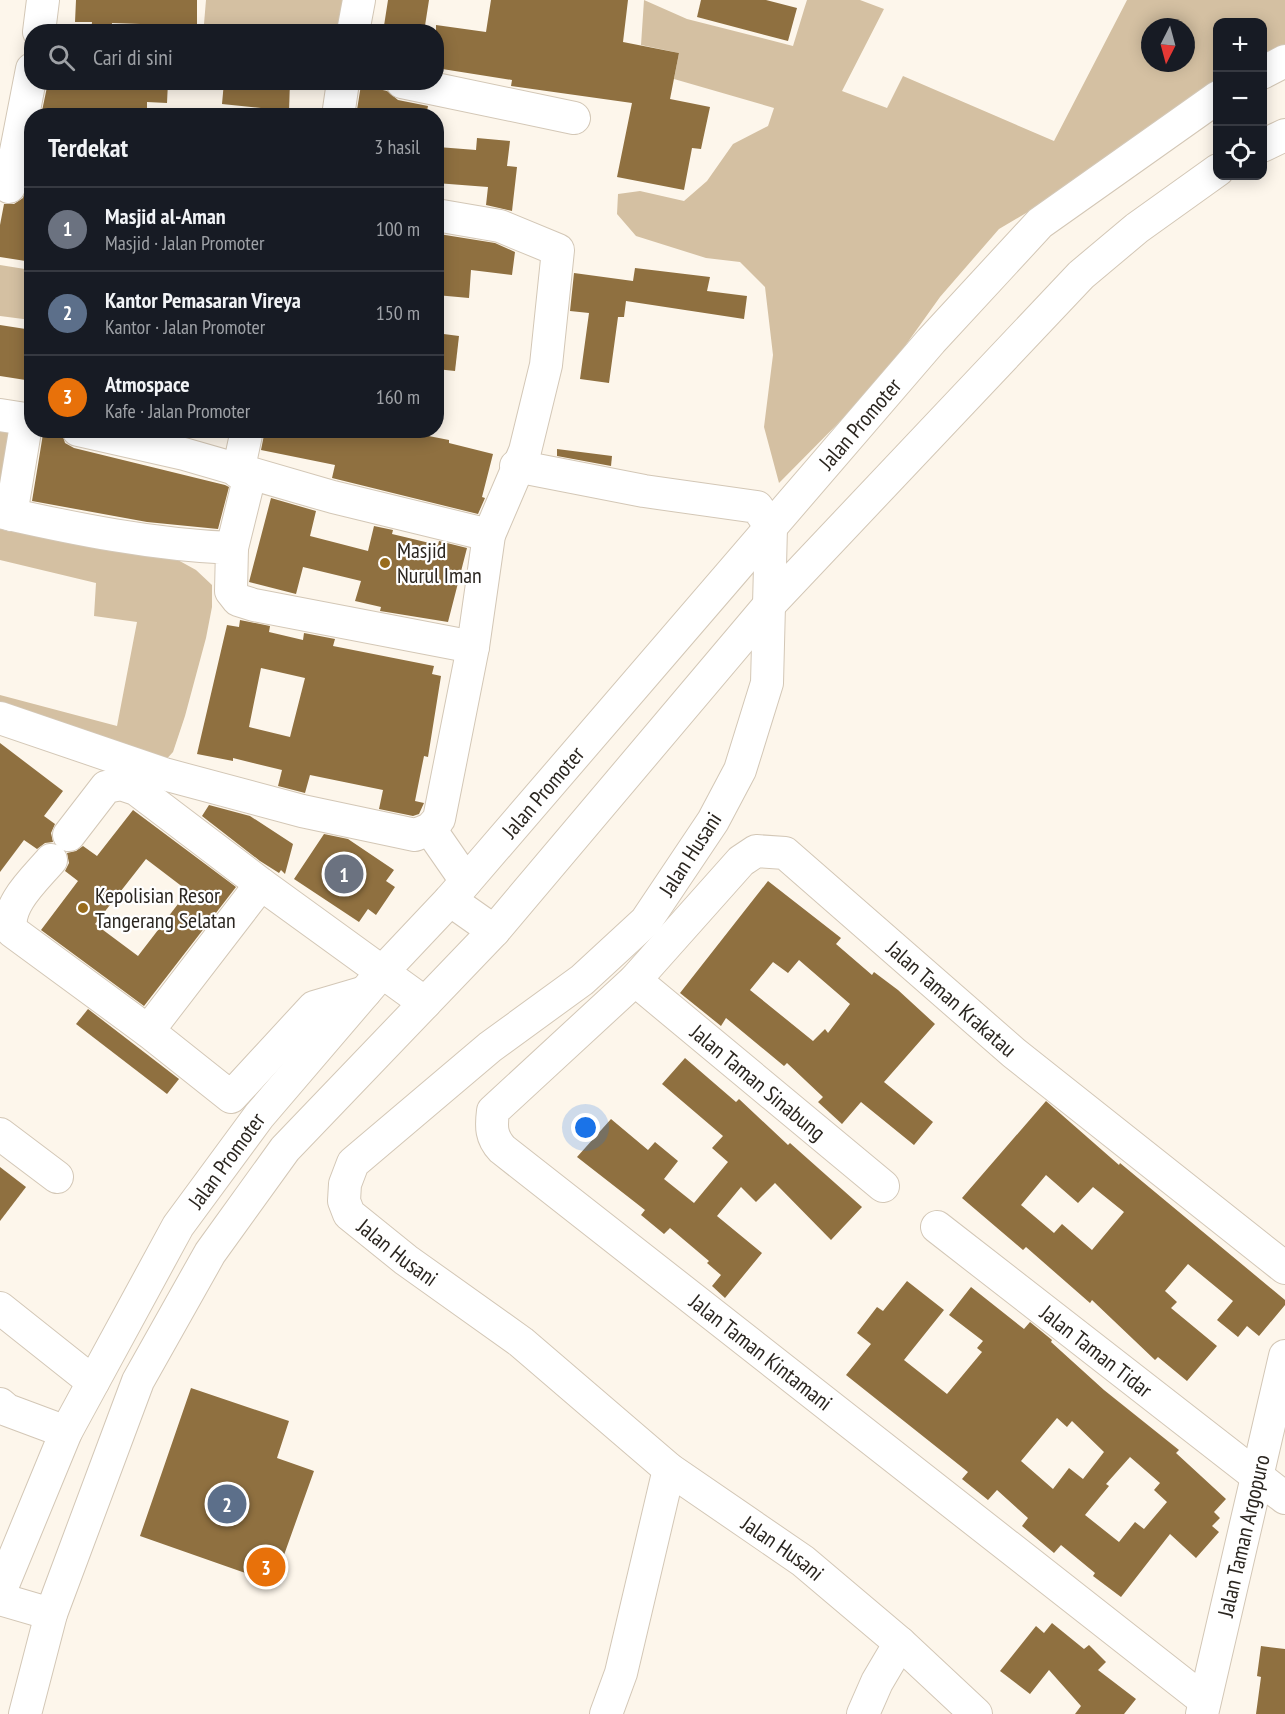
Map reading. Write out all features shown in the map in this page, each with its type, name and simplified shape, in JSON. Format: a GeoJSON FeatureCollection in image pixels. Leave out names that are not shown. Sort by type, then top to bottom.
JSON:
{"type":"FeatureCollection","features":[{"type":"Feature","properties":{"kind":"street"},"geometry":{"type":"LineString","coordinates":[[40,24],[43,0]]}},
{"type":"Feature","properties":{"kind":"street"},"geometry":{"type":"LineString","coordinates":[[355,24],[360,0]]}},
{"type":"Feature","properties":{"kind":"street"},"geometry":{"type":"LineString","coordinates":[[1265,72],[1285,61]]}},
{"type":"Feature","properties":{"kind":"street"},"geometry":{"type":"LineString","coordinates":[[26,108],[29,90]]}},
{"type":"Feature","properties":{"kind":"street"},"geometry":{"type":"LineString","coordinates":[[339,108],[342,90]]}},
{"type":"Feature","properties":{"kind":"street"},"geometry":{"type":"LineString","coordinates":[[440,90],[574,118]]}},
{"type":"Feature","properties":{"kind":"street","name":"Jalan Promoter"},"geometry":{"type":"LineString","coordinates":[[0,1592],[66,1432],[93,1382],[178,1226],[259,1116],[374,982],[458,890],[931,341],[1040,223],[1213,101]]}},
{"type":"Feature","properties":{"kind":"street"},"geometry":{"type":"LineString","coordinates":[[13,188],[24,119]]}},
{"type":"Feature","properties":{"kind":"street"},"geometry":{"type":"LineString","coordinates":[[1267,144],[1285,135]]}},
{"type":"Feature","properties":{"kind":"street","name":"Jalan Promoter"},"geometry":{"type":"LineString","coordinates":[[27,1712],[51,1614],[138,1381],[210,1253],[285,1149],[494,931],[770,604],[1081,275],[1137,228],[1213,174]]}},
{"type":"Feature","properties":{"kind":"street"},"geometry":{"type":"LineString","coordinates":[[0,718],[164,774],[302,811],[415,835],[430,830],[439,819],[473,647],[489,535],[516,466],[525,451],[546,365],[558,250],[500,226],[444,216]]}},
{"type":"Feature","properties":{"kind":"street"},"geometry":{"type":"LineString","coordinates":[[19,418],[5,513],[195,546],[232,548]]}},
{"type":"Feature","properties":{"kind":"street"},"geometry":{"type":"LineString","coordinates":[[143,438],[167,441],[244,473],[489,535]]}},
{"type":"Feature","properties":{"kind":"street"},"geometry":{"type":"LineString","coordinates":[[246,438],[244,473],[232,548],[231,591],[238,600],[473,647]]}},
{"type":"Feature","properties":{"kind":"street"},"geometry":{"type":"LineString","coordinates":[[516,466],[644,490],[757,507],[771,527]]}},
{"type":"Feature","properties":{"kind":"street","name":"Jalan Husani"},"geometry":{"type":"LineString","coordinates":[[771,527],[766,683],[740,770],[713,821],[646,921],[582,980],[490,1047],[353,1163],[345,1184],[344,1201],[349,1214],[406,1260],[521,1342],[669,1469],[803,1561],[900,1644],[976,1714]]}},
{"type":"Feature","properties":{"kind":"street"},"geometry":{"type":"LineString","coordinates":[[69,835],[106,787],[121,784],[135,789],[261,884],[374,982],[425,1003]]}},
{"type":"Feature","properties":{"kind":"street"},"geometry":{"type":"LineString","coordinates":[[430,830],[458,890],[494,931]]}},
{"type":"Feature","properties":{"kind":"street","name":"Jalan Taman Krakatau"},"geometry":{"type":"LineString","coordinates":[[635,980],[741,861],[756,851],[785,853],[1014,1053],[1285,1268]]}},
{"type":"Feature","properties":{"kind":"street"},"geometry":{"type":"LineString","coordinates":[[51,860],[14,908],[9,921],[12,931],[148,1031],[231,1097],[314,1007],[374,982]]}},
{"type":"Feature","properties":{"kind":"street"},"geometry":{"type":"LineString","coordinates":[[148,1031],[261,884]]}},
{"type":"Feature","properties":{"kind":"street","name":"Jalan Taman Sinabung"},"geometry":{"type":"LineString","coordinates":[[635,980],[883,1186]]}},
{"type":"Feature","properties":{"kind":"street","name":"Jalan Taman Kintamani"},"geometry":{"type":"LineString","coordinates":[[635,980],[493,1111],[492,1133],[495,1141],[1203,1707]]}},
{"type":"Feature","properties":{"kind":"street"},"geometry":{"type":"LineString","coordinates":[[0,1134],[57,1177]]}},
{"type":"Feature","properties":{"kind":"street","name":"Jalan Taman Tidar"},"geometry":{"type":"LineString","coordinates":[[937,1227],[1285,1498]]}},
{"type":"Feature","properties":{"kind":"street"},"geometry":{"type":"LineString","coordinates":[[0,1308],[93,1382]]}},
{"type":"Feature","properties":{"kind":"street","name":"Jalan Taman Argopuro"},"geometry":{"type":"LineString","coordinates":[[1203,1707],[1285,1356]]}},
{"type":"Feature","properties":{"kind":"street"},"geometry":{"type":"LineString","coordinates":[[0,1404],[7,1410],[66,1432]]}},
{"type":"Feature","properties":{"kind":"street"},"geometry":{"type":"LineString","coordinates":[[606,1714],[621,1673],[669,1469]]}},
{"type":"Feature","properties":{"kind":"street"},"geometry":{"type":"LineString","coordinates":[[0,1599],[51,1614]]}},
{"type":"Feature","properties":{"kind":"street"},"geometry":{"type":"LineString","coordinates":[[863,1714],[900,1644]]}},
{"type":"Feature","properties":{"kind":"shaded area"},"geometry":{"type":"Polygon","coordinates":[[[206,0],[354,0],[350,24],[204,24],[206,0]]]}},
{"type":"Feature","properties":{"kind":"shaded area"},"geometry":{"type":"Polygon","coordinates":[[[644,0],[687,19],[793,46],[807,0],[860,0],[884,9],[842,91],[887,108],[903,76],[1054,141],[1127,0],[1285,0],[1285,60],[1267,71],[1267,18],[1213,18],[1213,102],[999,229],[940,297],[880,381],[779,483],[764,427],[773,355],[765,287],[740,262],[706,258],[636,236],[617,214],[618,194],[640,191],[684,201],[707,181],[733,144],[768,126],[774,108],[674,79],[679,53],[641,45],[644,0]]]}},
{"type":"Feature","properties":{"kind":"shaded area"},"geometry":{"type":"Polygon","coordinates":[[[0,265],[24,269],[24,319],[0,316],[0,265]]]}},
{"type":"Feature","properties":{"kind":"shaded area"},"geometry":{"type":"Polygon","coordinates":[[[0,420],[18,424],[0,504],[0,420]]]}},
{"type":"Feature","properties":{"kind":"shaded area"},"geometry":{"type":"Polygon","coordinates":[[[0,520],[167,554],[196,570],[212,585],[212,607],[206,638],[185,716],[173,752],[163,763],[0,705],[0,695],[117,726],[137,622],[94,616],[96,583],[0,560],[0,520]]]}},
{"type":"Feature","properties":{"kind":"building"},"geometry":{"type":"Polygon","coordinates":[[[76,0],[197,0],[197,24],[75,22],[76,0]]]}},
{"type":"Feature","properties":{"kind":"building"},"geometry":{"type":"Polygon","coordinates":[[[388,0],[429,0],[425,24],[384,24],[388,0]]]}},
{"type":"Feature","properties":{"kind":"building"},"geometry":{"type":"Polygon","coordinates":[[[491,0],[628,0],[623,42],[679,53],[670,99],[710,107],[701,149],[692,148],[684,190],[617,177],[632,103],[511,86],[512,80],[444,69],[444,26],[486,32],[491,0]]]}},
{"type":"Feature","properties":{"kind":"building"},"geometry":{"type":"Polygon","coordinates":[[[701,0],[766,0],[797,8],[788,41],[697,17],[701,0]]]}},
{"type":"Feature","properties":{"kind":"building"},"geometry":{"type":"Polygon","coordinates":[[[46,90],[168,90],[167,103],[147,102],[147,108],[43,108],[46,90]]]}},
{"type":"Feature","properties":{"kind":"building"},"geometry":{"type":"Polygon","coordinates":[[[223,90],[290,90],[289,108],[222,104],[223,90]]]}},
{"type":"Feature","properties":{"kind":"building"},"geometry":{"type":"Polygon","coordinates":[[[360,90],[387,91],[398,100],[428,106],[428,108],[357,108],[360,90]]]}},
{"type":"Feature","properties":{"kind":"building"},"geometry":{"type":"Polygon","coordinates":[[[477,138],[510,141],[507,166],[517,167],[512,211],[486,205],[488,187],[444,184],[444,147],[476,150],[477,138]]]}},
{"type":"Feature","properties":{"kind":"building"},"geometry":{"type":"Polygon","coordinates":[[[24,194],[24,261],[0,257],[0,225],[4,204],[14,204],[23,198],[24,194]]]}},
{"type":"Feature","properties":{"kind":"building"},"geometry":{"type":"Polygon","coordinates":[[[444,235],[495,243],[515,252],[512,275],[471,270],[469,298],[444,296],[444,235]]]}},
{"type":"Feature","properties":{"kind":"building"},"geometry":{"type":"Polygon","coordinates":[[[635,268],[710,277],[707,291],[747,296],[744,319],[626,301],[624,317],[618,317],[609,383],[580,379],[589,313],[570,311],[574,273],[633,281],[635,268]]]}},
{"type":"Feature","properties":{"kind":"building"},"geometry":{"type":"Polygon","coordinates":[[[0,325],[24,329],[24,380],[0,376],[0,325]]]}},
{"type":"Feature","properties":{"kind":"building"},"geometry":{"type":"Polygon","coordinates":[[[444,334],[459,336],[455,371],[444,370],[444,334]]]}},
{"type":"Feature","properties":{"kind":"building"},"geometry":{"type":"Polygon","coordinates":[[[42,438],[63,438],[65,443],[74,448],[229,487],[218,529],[147,522],[32,501],[42,438]]]}},
{"type":"Feature","properties":{"kind":"building"},"geometry":{"type":"Polygon","coordinates":[[[263,438],[439,438],[449,440],[449,443],[493,454],[482,497],[485,498],[478,514],[332,478],[335,465],[261,450],[263,438]]]}},
{"type":"Feature","properties":{"kind":"building"},"geometry":{"type":"Polygon","coordinates":[[[557,449],[612,456],[611,466],[557,456],[557,449]]]}},
{"type":"Feature","properties":{"kind":"building"},"geometry":{"type":"Polygon","coordinates":[[[271,498],[316,511],[310,536],[368,551],[374,526],[393,530],[392,534],[438,545],[439,541],[467,548],[448,622],[380,611],[381,607],[355,601],[361,581],[303,567],[296,594],[249,582],[271,498]]]}},
{"type":"Feature","properties":{"kind":"building"},"geometry":{"type":"Polygon","coordinates":[[[240,620],[270,626],[269,632],[303,640],[304,633],[335,639],[333,646],[434,666],[432,674],[441,676],[428,757],[424,756],[415,801],[424,803],[419,814],[413,816],[379,809],[383,790],[310,775],[305,793],[278,786],[282,770],[233,758],[233,761],[197,754],[227,625],[239,627],[240,620]],[[261,668],[249,727],[290,737],[305,678],[261,668]]]}},
{"type":"Feature","properties":{"kind":"building"},"geometry":{"type":"Polygon","coordinates":[[[0,743],[63,791],[44,816],[55,824],[51,833],[53,842],[45,843],[37,849],[24,840],[0,872],[0,743]]]}},
{"type":"Feature","properties":{"kind":"building"},"geometry":{"type":"Polygon","coordinates":[[[209,805],[250,816],[293,844],[285,874],[281,870],[279,873],[260,861],[202,816],[209,805]]]}},
{"type":"Feature","properties":{"kind":"building","name":"Kepolisian Resor Tangerang Selatan"},"geometry":{"type":"Polygon","coordinates":[[[133,810],[236,887],[144,1006],[41,930],[78,881],[65,871],[69,863],[67,853],[83,846],[97,856],[133,810]],[[146,859],[95,924],[138,956],[188,891],[146,859]]]}},
{"type":"Feature","properties":{"kind":"building"},"geometry":{"type":"Polygon","coordinates":[[[324,834],[348,839],[394,870],[386,881],[395,887],[376,915],[368,909],[359,922],[294,879],[324,834]]]}},
{"type":"Feature","properties":{"kind":"building"},"geometry":{"type":"Polygon","coordinates":[[[768,881],[841,938],[836,944],[872,975],[874,972],[898,990],[935,1024],[884,1082],[933,1122],[914,1145],[861,1102],[842,1124],[818,1102],[823,1097],[787,1063],[784,1066],[726,1018],[721,1026],[680,993],[768,881]],[[799,960],[788,973],[773,962],[750,990],[813,1041],[825,1029],[828,1033],[850,1004],[799,960]]]}},
{"type":"Feature","properties":{"kind":"building"},"geometry":{"type":"Polygon","coordinates":[[[88,1009],[179,1079],[167,1094],[76,1024],[88,1009]]]}},
{"type":"Feature","properties":{"kind":"building"},"geometry":{"type":"Polygon","coordinates":[[[685,1058],[736,1102],[739,1099],[788,1145],[790,1143],[862,1207],[831,1240],[775,1183],[756,1202],[741,1187],[717,1216],[762,1253],[725,1298],[712,1286],[721,1275],[707,1263],[709,1261],[670,1228],[664,1234],[641,1215],[645,1210],[577,1157],[611,1119],[648,1150],[655,1142],[678,1161],[664,1179],[694,1203],[728,1162],[712,1148],[723,1136],[662,1084],[685,1058]]]}},
{"type":"Feature","properties":{"kind":"building"},"geometry":{"type":"Polygon","coordinates":[[[1046,1101],[1119,1165],[1120,1163],[1285,1300],[1285,1305],[1259,1336],[1247,1326],[1238,1337],[1217,1320],[1233,1301],[1188,1264],[1165,1291],[1177,1302],[1171,1308],[1217,1346],[1187,1381],[1158,1357],[1155,1360],[1092,1300],[1090,1303],[1026,1247],[1023,1250],[962,1198],[1046,1101]],[[1046,1175],[1021,1205],[1054,1233],[1062,1224],[1092,1250],[1124,1212],[1093,1187],[1078,1203],[1046,1175]]]}},
{"type":"Feature","properties":{"kind":"building"},"geometry":{"type":"Polygon","coordinates":[[[0,1167],[26,1187],[0,1221],[0,1167]]]}},
{"type":"Feature","properties":{"kind":"building"},"geometry":{"type":"Polygon","coordinates":[[[907,1281],[944,1310],[904,1360],[947,1394],[982,1352],[977,1348],[983,1341],[949,1315],[971,1287],[1024,1329],[1030,1322],[1104,1390],[1179,1450],[1176,1453],[1226,1499],[1214,1512],[1220,1518],[1212,1526],[1219,1532],[1196,1558],[1170,1534],[1121,1597],[1093,1576],[1095,1573],[1061,1545],[1054,1553],[1022,1526],[1028,1518],[997,1490],[988,1500],[962,1479],[968,1472],[846,1375],[871,1344],[857,1333],[877,1307],[883,1311],[907,1281]],[[1057,1418],[1021,1461],[1053,1489],[1069,1468],[1083,1479],[1104,1452],[1072,1421],[1067,1427],[1057,1418]],[[1130,1457],[1106,1484],[1109,1486],[1085,1515],[1119,1542],[1135,1522],[1144,1529],[1167,1502],[1154,1490],[1160,1483],[1130,1457]]]}},
{"type":"Feature","properties":{"kind":"building"},"geometry":{"type":"Polygon","coordinates":[[[191,1388],[289,1421],[277,1458],[314,1471],[274,1583],[140,1536],[191,1388]]]}},
{"type":"Feature","properties":{"kind":"building"},"geometry":{"type":"Polygon","coordinates":[[[1052,1623],[1084,1649],[1089,1645],[1106,1662],[1098,1670],[1136,1699],[1124,1714],[1075,1714],[1081,1706],[1049,1670],[1030,1694],[1000,1671],[1036,1626],[1044,1633],[1052,1623]]]}},
{"type":"Feature","properties":{"kind":"building"},"geometry":{"type":"Polygon","coordinates":[[[1261,1646],[1285,1649],[1285,1714],[1256,1714],[1261,1677],[1257,1676],[1261,1646]]]}},
{"type":"Feature","properties":{"kind":"place","name":"Masjid Nurul Iman"},"geometry":{"type":"Point","coordinates":[385,563]}},
{"type":"Feature","properties":{"kind":"place","name":"Masjid al-Aman"},"geometry":{"type":"Point","coordinates":[344,874]}},
{"type":"Feature","properties":{"kind":"place","name":"Kepolisian Resor Tangerang Selatan"},"geometry":{"type":"Point","coordinates":[83,908]}},
{"type":"Feature","properties":{"kind":"place","name":"Kantor Pemasaran Vireya"},"geometry":{"type":"Point","coordinates":[227,1504]}},
{"type":"Feature","properties":{"kind":"place","name":"Atmospace"},"geometry":{"type":"Point","coordinates":[266,1567]}}]}
